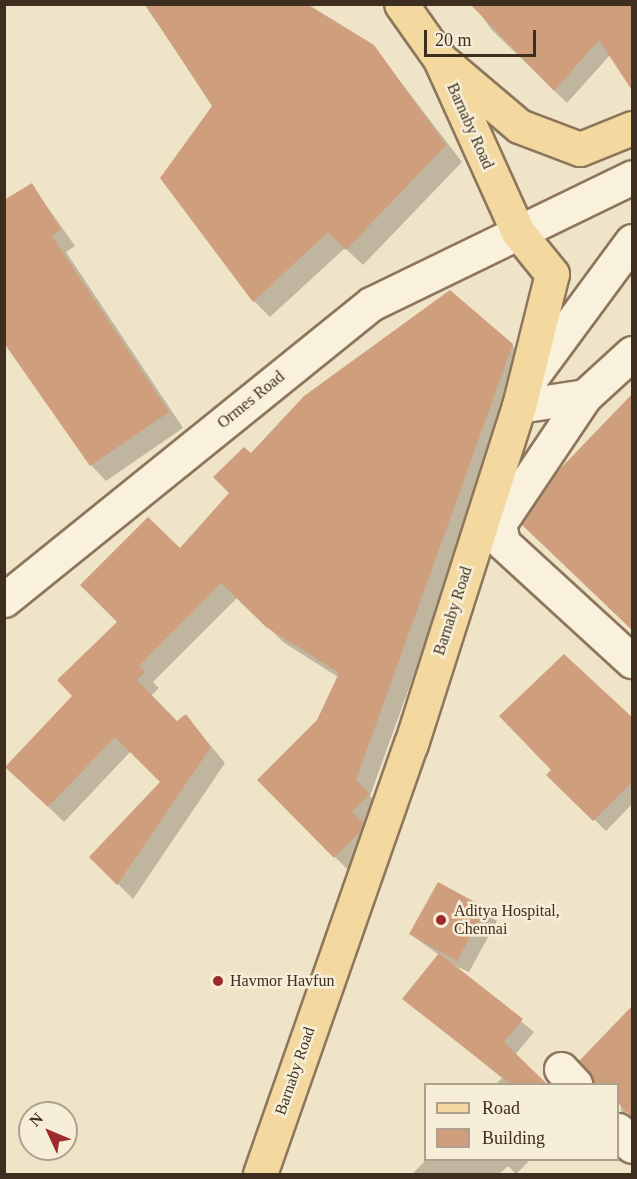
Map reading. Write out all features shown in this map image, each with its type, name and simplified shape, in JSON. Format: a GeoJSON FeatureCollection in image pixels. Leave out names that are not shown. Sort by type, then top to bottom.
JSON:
{"type":"FeatureCollection","features":[{"type":"Feature","properties":{"kind":"main road"},"geometry":{"type":"LineString","coordinates":[[401,4],[440,59],[519,126],[580,149],[633,128]]}},
{"type":"Feature","properties":{"kind":"main road","name":"Barnaby Road"},"geometry":{"type":"LineString","coordinates":[[260,1174],[411,744],[522,396],[552,274],[518,232],[440,59]]}},
{"type":"Feature","properties":{"kind":"street","name":"Ormes Road"},"geometry":{"type":"LineString","coordinates":[[9,586],[371,304],[633,177]]}},
{"type":"Feature","properties":{"kind":"street"},"geometry":{"type":"LineString","coordinates":[[522,396],[633,240]]}},
{"type":"Feature","properties":{"kind":"street"},"geometry":{"type":"LineString","coordinates":[[628,365],[585,396],[499,524],[502,543],[633,661]]}},
{"type":"Feature","properties":{"kind":"street"},"geometry":{"type":"LineString","coordinates":[[522,396],[585,396]]}},
{"type":"Feature","properties":{"kind":"street"},"geometry":{"type":"LineString","coordinates":[[619,1131],[633,1146]]}},
{"type":"Feature","properties":{"kind":"building"},"geometry":{"type":"Polygon","coordinates":[[[145,4],[307,4],[374,45],[446,145],[346,250],[328,232],[253,302],[160,178],[212,106],[145,4]]]}},
{"type":"Feature","properties":{"kind":"building"},"geometry":{"type":"Polygon","coordinates":[[[470,4],[633,4],[633,92],[599,40],[554,91],[470,4]]]}},
{"type":"Feature","properties":{"kind":"building"},"geometry":{"type":"Polygon","coordinates":[[[32,183],[61,230],[52,236],[169,412],[90,466],[4,343],[4,200],[32,183]]]}},
{"type":"Feature","properties":{"kind":"building"},"geometry":{"type":"Polygon","coordinates":[[[450,290],[513,344],[356,780],[370,794],[352,811],[363,823],[360,832],[334,858],[257,780],[317,720],[339,673],[266,627],[221,583],[139,666],[145,672],[137,680],[177,721],[186,714],[211,747],[117,885],[89,857],[160,782],[115,737],[48,807],[5,767],[72,696],[57,680],[117,622],[80,585],[148,517],[180,548],[229,493],[213,477],[244,447],[251,453],[304,396],[450,290]]]}},
{"type":"Feature","properties":{"kind":"building"},"geometry":{"type":"Polygon","coordinates":[[[633,393],[633,631],[521,524],[556,473],[633,393]]]}},
{"type":"Feature","properties":{"kind":"building"},"geometry":{"type":"Polygon","coordinates":[[[564,654],[633,718],[633,781],[593,821],[546,775],[551,770],[499,716],[564,654]]]}},
{"type":"Feature","properties":{"kind":"building"},"geometry":{"type":"Polygon","coordinates":[[[438,882],[486,908],[457,961],[409,934],[438,882]]]}},
{"type":"Feature","properties":{"kind":"building"},"geometry":{"type":"Polygon","coordinates":[[[439,953],[523,1019],[504,1042],[546,1083],[510,1083],[402,999],[439,953]]]}},
{"type":"Feature","properties":{"kind":"building"},"geometry":{"type":"Polygon","coordinates":[[[633,1005],[633,1118],[619,1104],[619,1083],[592,1083],[579,1061],[633,1005]]]}},
{"type":"Feature","properties":{"kind":"place","name":"Aditya Hospital, Chennai"},"geometry":{"type":"Point","coordinates":[441,920]}},
{"type":"Feature","properties":{"kind":"place","name":"Havmor Havfun"},"geometry":{"type":"Point","coordinates":[218,981]}}]}
